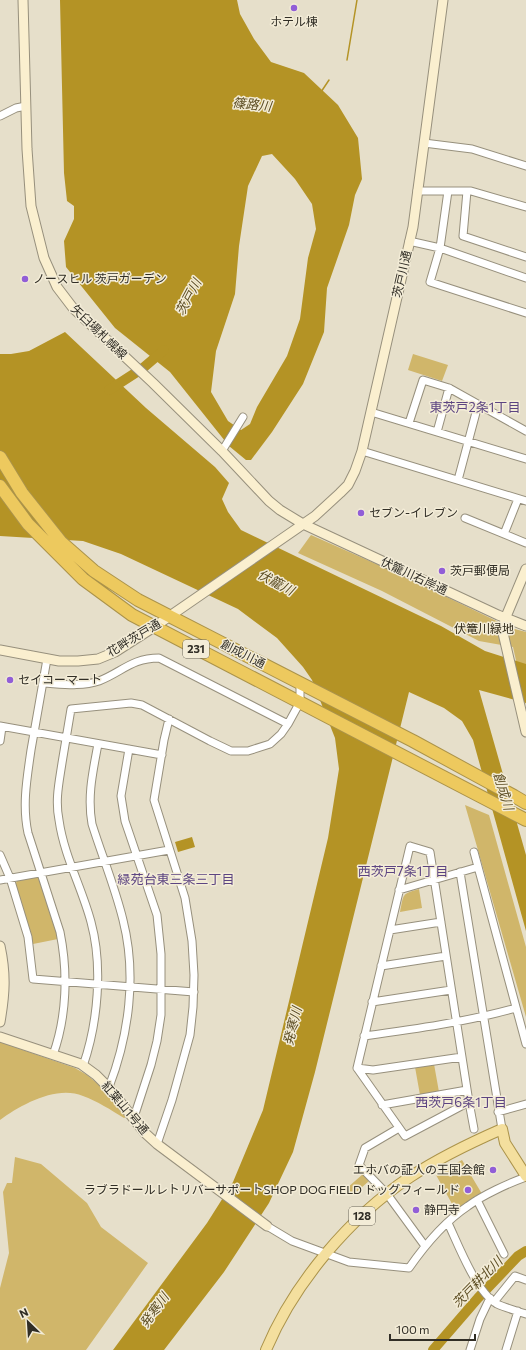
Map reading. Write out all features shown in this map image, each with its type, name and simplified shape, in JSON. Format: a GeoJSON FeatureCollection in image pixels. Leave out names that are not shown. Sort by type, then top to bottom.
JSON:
{"type":"FeatureCollection","features":[{"type":"Feature","properties":{"kind":"highway","name":"創成川通"},"geometry":{"type":"LineString","coordinates":[[0,457],[22,493],[61,542],[94,571],[138,600],[413,741],[526,803]]}},
{"type":"Feature","properties":{"kind":"highway","name":"創成川通"},"geometry":{"type":"LineString","coordinates":[[0,486],[28,524],[83,579],[132,615],[154,628],[477,794],[523,816]]}},
{"type":"Feature","properties":{"kind":"main road","name":"矢臼場札幌線"},"geometry":{"type":"LineString","coordinates":[[23,0],[27,149],[31,206],[44,258],[57,287],[73,308],[223,448],[269,501],[280,510],[303,524]]}},
{"type":"Feature","properties":{"kind":"main road","name":"茨戸川通"},"geometry":{"type":"LineString","coordinates":[[281,539],[325,507],[348,485],[362,451],[413,227],[443,0]]}},
{"type":"Feature","properties":{"kind":"main road","name":"伏籠川右岸通"},"geometry":{"type":"LineString","coordinates":[[303,524],[505,619],[526,626]]}},
{"type":"Feature","properties":{"kind":"main road","name":"花畔茨戸通"},"geometry":{"type":"LineString","coordinates":[[0,650],[58,661],[98,659],[115,652],[154,628],[281,539]]}},
{"type":"Feature","properties":{"kind":"main road"},"geometry":{"type":"LineString","coordinates":[[526,569],[505,619],[503,633],[526,732]]}},
{"type":"Feature","properties":{"kind":"main road"},"geometry":{"type":"LineString","coordinates":[[0,946],[4,964],[5,996],[0,1022]]}},
{"type":"Feature","properties":{"kind":"main road","name":"紅葉山1号通"},"geometry":{"type":"LineString","coordinates":[[0,1037],[53,1054],[82,1066],[96,1075],[109,1087],[157,1144],[267,1226]]}},
{"type":"Feature","properties":{"kind":"main road"},"geometry":{"type":"LineString","coordinates":[[502,1129],[505,1143],[526,1177]]}},
{"type":"Feature","properties":{"kind":"main road","name":"128"},"geometry":{"type":"LineString","coordinates":[[266,1350],[291,1302],[305,1281],[326,1253],[345,1233],[387,1194],[414,1174],[453,1151],[502,1129]]}},
{"type":"Feature","properties":{"kind":"street"},"geometry":{"type":"LineString","coordinates":[[0,116],[16,108],[26,106]]}},
{"type":"Feature","properties":{"kind":"street"},"geometry":{"type":"LineString","coordinates":[[424,143],[472,149],[526,166]]}},
{"type":"Feature","properties":{"kind":"street"},"geometry":{"type":"LineString","coordinates":[[417,191],[467,191],[526,207]]}},
{"type":"Feature","properties":{"kind":"street"},"geometry":{"type":"LineString","coordinates":[[448,191],[440,248],[430,282],[526,313]]}},
{"type":"Feature","properties":{"kind":"street"},"geometry":{"type":"LineString","coordinates":[[467,191],[463,236],[526,257]]}},
{"type":"Feature","properties":{"kind":"street"},"geometry":{"type":"LineString","coordinates":[[409,241],[440,248],[526,278]]}},
{"type":"Feature","properties":{"kind":"street"},"geometry":{"type":"LineString","coordinates":[[409,423],[423,380],[449,388],[526,432]]}},
{"type":"Feature","properties":{"kind":"street"},"geometry":{"type":"LineString","coordinates":[[437,432],[449,388]]}},
{"type":"Feature","properties":{"kind":"street"},"geometry":{"type":"LineString","coordinates":[[458,480],[478,404]]}},
{"type":"Feature","properties":{"kind":"street"},"geometry":{"type":"LineString","coordinates":[[371,412],[526,459]]}},
{"type":"Feature","properties":{"kind":"street"},"geometry":{"type":"LineString","coordinates":[[223,448],[241,420]]}},
{"type":"Feature","properties":{"kind":"street"},"geometry":{"type":"LineString","coordinates":[[362,451],[526,501]]}},
{"type":"Feature","properties":{"kind":"street"},"geometry":{"type":"LineString","coordinates":[[504,534],[518,499]]}},
{"type":"Feature","properties":{"kind":"street"},"geometry":{"type":"LineString","coordinates":[[465,518],[526,543]]}},
{"type":"Feature","properties":{"kind":"street"},"geometry":{"type":"LineString","coordinates":[[43,683],[71,685],[91,683],[110,676],[141,659],[159,658],[288,724]]}},
{"type":"Feature","properties":{"kind":"street"},"geometry":{"type":"LineString","coordinates":[[47,659],[24,798],[25,818],[40,873],[60,932],[63,947],[65,981],[62,1025],[53,1054]]}},
{"type":"Feature","properties":{"kind":"street"},"geometry":{"type":"LineString","coordinates":[[82,1066],[89,1047],[96,1009],[97,962],[91,922],[72,867],[59,822],[57,804],[57,789],[71,709],[131,703],[142,705],[210,742],[231,750],[248,750],[270,744],[281,734],[300,702],[301,684]]}},
{"type":"Feature","properties":{"kind":"street"},"geometry":{"type":"LineString","coordinates":[[157,1144],[174,1092],[190,1035],[194,992],[192,941],[185,898],[154,800],[169,719]]}},
{"type":"Feature","properties":{"kind":"street"},"geometry":{"type":"LineString","coordinates":[[0,741],[1,726],[162,755]]}},
{"type":"Feature","properties":{"kind":"street"},"geometry":{"type":"LineString","coordinates":[[98,744],[89,797],[90,812],[92,824],[124,921],[129,957],[130,987],[128,1010],[118,1063],[109,1087]]}},
{"type":"Feature","properties":{"kind":"street"},"geometry":{"type":"LineString","coordinates":[[129,750],[121,796],[125,821],[157,915],[161,954],[162,989],[161,1015],[151,1065],[136,1112],[132,1116]]}},
{"type":"Feature","properties":{"kind":"street"},"geometry":{"type":"LineString","coordinates":[[469,1102],[405,1136],[356,1068],[410,846],[430,852],[474,1129]]}},
{"type":"Feature","properties":{"kind":"street"},"geometry":{"type":"LineString","coordinates":[[0,880],[169,850]]}},
{"type":"Feature","properties":{"kind":"street"},"geometry":{"type":"LineString","coordinates":[[474,852],[526,1044]]}},
{"type":"Feature","properties":{"kind":"street"},"geometry":{"type":"LineString","coordinates":[[0,855],[10,878],[28,937],[33,979],[194,992]]}},
{"type":"Feature","properties":{"kind":"street"},"geometry":{"type":"LineString","coordinates":[[399,890],[478,867]]}},
{"type":"Feature","properties":{"kind":"street"},"geometry":{"type":"LineString","coordinates":[[460,872],[498,1112],[502,1129]]}},
{"type":"Feature","properties":{"kind":"street"},"geometry":{"type":"LineString","coordinates":[[390,930],[441,922]]}},
{"type":"Feature","properties":{"kind":"street"},"geometry":{"type":"LineString","coordinates":[[381,966],[446,956]]}},
{"type":"Feature","properties":{"kind":"street"},"geometry":{"type":"LineString","coordinates":[[372,1002],[451,990]]}},
{"type":"Feature","properties":{"kind":"street"},"geometry":{"type":"LineString","coordinates":[[364,1036],[484,1017],[516,1008]]}},
{"type":"Feature","properties":{"kind":"street"},"geometry":{"type":"LineString","coordinates":[[356,1068],[373,1070],[462,1057]]}},
{"type":"Feature","properties":{"kind":"street"},"geometry":{"type":"LineString","coordinates":[[382,1105],[467,1090]]}},
{"type":"Feature","properties":{"kind":"street"},"geometry":{"type":"LineString","coordinates":[[498,1112],[526,1104]]}},
{"type":"Feature","properties":{"kind":"street"},"geometry":{"type":"LineString","coordinates":[[399,1128],[365,1148],[359,1165],[387,1194],[424,1246]]}},
{"type":"Feature","properties":{"kind":"street"},"geometry":{"type":"LineString","coordinates":[[267,1226],[292,1241],[349,1262],[408,1268],[424,1246],[468,1205],[514,1181],[526,1177]]}},
{"type":"Feature","properties":{"kind":"street"},"geometry":{"type":"LineString","coordinates":[[477,1200],[504,1254]]}},
{"type":"Feature","properties":{"kind":"street"},"geometry":{"type":"LineString","coordinates":[[448,1222],[479,1285],[490,1299],[526,1314]]}},
{"type":"Feature","properties":{"kind":"street"},"geometry":{"type":"LineString","coordinates":[[470,1350],[480,1319],[490,1299],[515,1276],[526,1280]]}},
{"type":"Feature","properties":{"kind":"street"},"geometry":{"type":"LineString","coordinates":[[506,1350],[518,1311]]}},
{"type":"Feature","properties":{"kind":"green space"},"geometry":{"type":"Polygon","coordinates":[[[413,354],[448,365],[442,381],[408,370],[413,354]]]}},
{"type":"Feature","properties":{"kind":"green space","name":"伏篭川緑地"},"geometry":{"type":"Polygon","coordinates":[[[311,535],[401,575],[511,628],[526,632],[526,705],[513,647],[479,641],[382,591],[298,553],[311,535]]]}},
{"type":"Feature","properties":{"kind":"green space"},"geometry":{"type":"Polygon","coordinates":[[[465,805],[489,815],[526,947],[526,1017],[465,805]]]}},
{"type":"Feature","properties":{"kind":"green space"},"geometry":{"type":"Polygon","coordinates":[[[37,877],[40,879],[56,928],[58,939],[33,944],[15,884],[18,880],[37,877]]]}},
{"type":"Feature","properties":{"kind":"green space"},"geometry":{"type":"Polygon","coordinates":[[[419,889],[422,908],[400,912],[404,896],[409,892],[419,889]]]}},
{"type":"Feature","properties":{"kind":"green space"},"geometry":{"type":"Polygon","coordinates":[[[0,1042],[75,1068],[87,1075],[98,1084],[126,1117],[124,1118],[99,1103],[83,1096],[73,1093],[62,1093],[39,1098],[18,1108],[0,1120],[0,1042]]]}},
{"type":"Feature","properties":{"kind":"green space"},"geometry":{"type":"Polygon","coordinates":[[[434,1064],[439,1092],[420,1095],[415,1067],[434,1064]]]}},
{"type":"Feature","properties":{"kind":"green space"},"geometry":{"type":"Polygon","coordinates":[[[15,1157],[41,1164],[87,1203],[101,1227],[148,1263],[86,1350],[0,1350],[0,1288],[9,1253],[3,1192],[7,1183],[12,1183],[15,1157]]]}},
{"type":"Feature","properties":{"kind":"green space"},"geometry":{"type":"Polygon","coordinates":[[[462,1160],[482,1194],[456,1211],[436,1175],[462,1160]]]}},
{"type":"Feature","properties":{"kind":"green space"},"geometry":{"type":"Polygon","coordinates":[[[363,1174],[369,1181],[353,1195],[347,1188],[363,1174]]]}},
{"type":"Feature","properties":{"kind":"water"},"geometry":{"type":"Polygon","coordinates":[[[60,0],[237,0],[240,14],[254,39],[271,62],[304,73],[338,105],[358,138],[362,179],[355,195],[349,225],[327,288],[324,332],[303,384],[272,432],[251,460],[246,460],[229,446],[170,372],[115,328],[66,267],[64,241],[74,219],[74,206],[67,201],[64,173],[60,0]],[[272,154],[262,156],[248,186],[239,246],[235,294],[216,351],[211,392],[228,421],[241,430],[250,424],[257,407],[287,356],[300,319],[308,258],[316,229],[312,204],[295,179],[272,154]]]}},
{"type":"Feature","properties":{"kind":"water"},"geometry":{"type":"Polygon","coordinates":[[[65,332],[146,408],[215,467],[229,483],[222,499],[228,512],[241,530],[441,626],[485,651],[526,664],[526,703],[479,690],[526,855],[526,931],[473,740],[462,721],[444,708],[409,692],[315,1072],[293,1152],[269,1203],[224,1272],[164,1350],[113,1350],[207,1223],[233,1182],[263,1110],[328,838],[339,769],[335,738],[312,680],[303,667],[277,638],[238,609],[121,554],[83,541],[0,536],[0,354],[29,351],[65,332]]]}},
{"type":"Feature","properties":{"kind":"water"},"geometry":{"type":"Polygon","coordinates":[[[192,837],[195,847],[178,852],[175,842],[192,837]]]}},
{"type":"Feature","properties":{"kind":"waterway","name":"篠路川"},"geometry":{"type":"LineString","coordinates":[[347,60],[357,0]]}},
{"type":"Feature","properties":{"kind":"waterway","name":"篠路川"},"geometry":{"type":"LineString","coordinates":[[321,92],[329,80]]}},
{"type":"Feature","properties":{"kind":"waterway","name":"茨戸川"},"geometry":{"type":"LineString","coordinates":[[109,390],[143,368],[164,350]]}},
{"type":"Feature","properties":{"kind":"waterway","name":"茨戸耕北川"},"geometry":{"type":"LineString","coordinates":[[433,1350],[478,1298],[518,1256],[526,1251]]}},
{"type":"Feature","properties":{"kind":"place","name":"ホテル棟"},"geometry":{"type":"Point","coordinates":[294,8]}},
{"type":"Feature","properties":{"kind":"place","name":"ノースヒル 茨戸ガーデン"},"geometry":{"type":"Point","coordinates":[25,279]}},
{"type":"Feature","properties":{"kind":"place","name":"セブン-イレブン"},"geometry":{"type":"Point","coordinates":[361,513]}},
{"type":"Feature","properties":{"kind":"place","name":"茨戸郵便局"},"geometry":{"type":"Point","coordinates":[442,571]}},
{"type":"Feature","properties":{"kind":"place","name":"セイコーマート"},"geometry":{"type":"Point","coordinates":[10,680]}},
{"type":"Feature","properties":{"kind":"place","name":"エホバの証人の王国会館"},"geometry":{"type":"Point","coordinates":[493,1170]}},
{"type":"Feature","properties":{"kind":"place","name":"ラブラドールレトリバーサポートSHOP DOG FIELD ドッグフィールド"},"geometry":{"type":"Point","coordinates":[468,1190]}},
{"type":"Feature","properties":{"kind":"place","name":"静円寺"},"geometry":{"type":"Point","coordinates":[416,1210]}},
{"type":"Feature","properties":{"kind":"district","name":"東茨戸2条1丁目"},"geometry":{"type":"Point","coordinates":[475,407]}},
{"type":"Feature","properties":{"kind":"district","name":"西茨戸7条1丁目"},"geometry":{"type":"Point","coordinates":[403,871]}},
{"type":"Feature","properties":{"kind":"district","name":"緑苑台東三条三丁目"},"geometry":{"type":"Point","coordinates":[176,879]}},
{"type":"Feature","properties":{"kind":"district","name":"西茨戸6条1丁目"},"geometry":{"type":"Point","coordinates":[461,1102]}},
{"type":"Feature","properties":{"kind":"water label","name":"伏籠川"},"geometry":{"type":"Point","coordinates":[276,582]}},
{"type":"Feature","properties":{"kind":"water label","name":"創成川"},"geometry":{"type":"Point","coordinates":[504,791]}},
{"type":"Feature","properties":{"kind":"water label","name":"発寒川"},"geometry":{"type":"Point","coordinates":[292,1026]}},
{"type":"Feature","properties":{"kind":"water label","name":"発寒川"},"geometry":{"type":"Point","coordinates":[154,1310]}}]}
